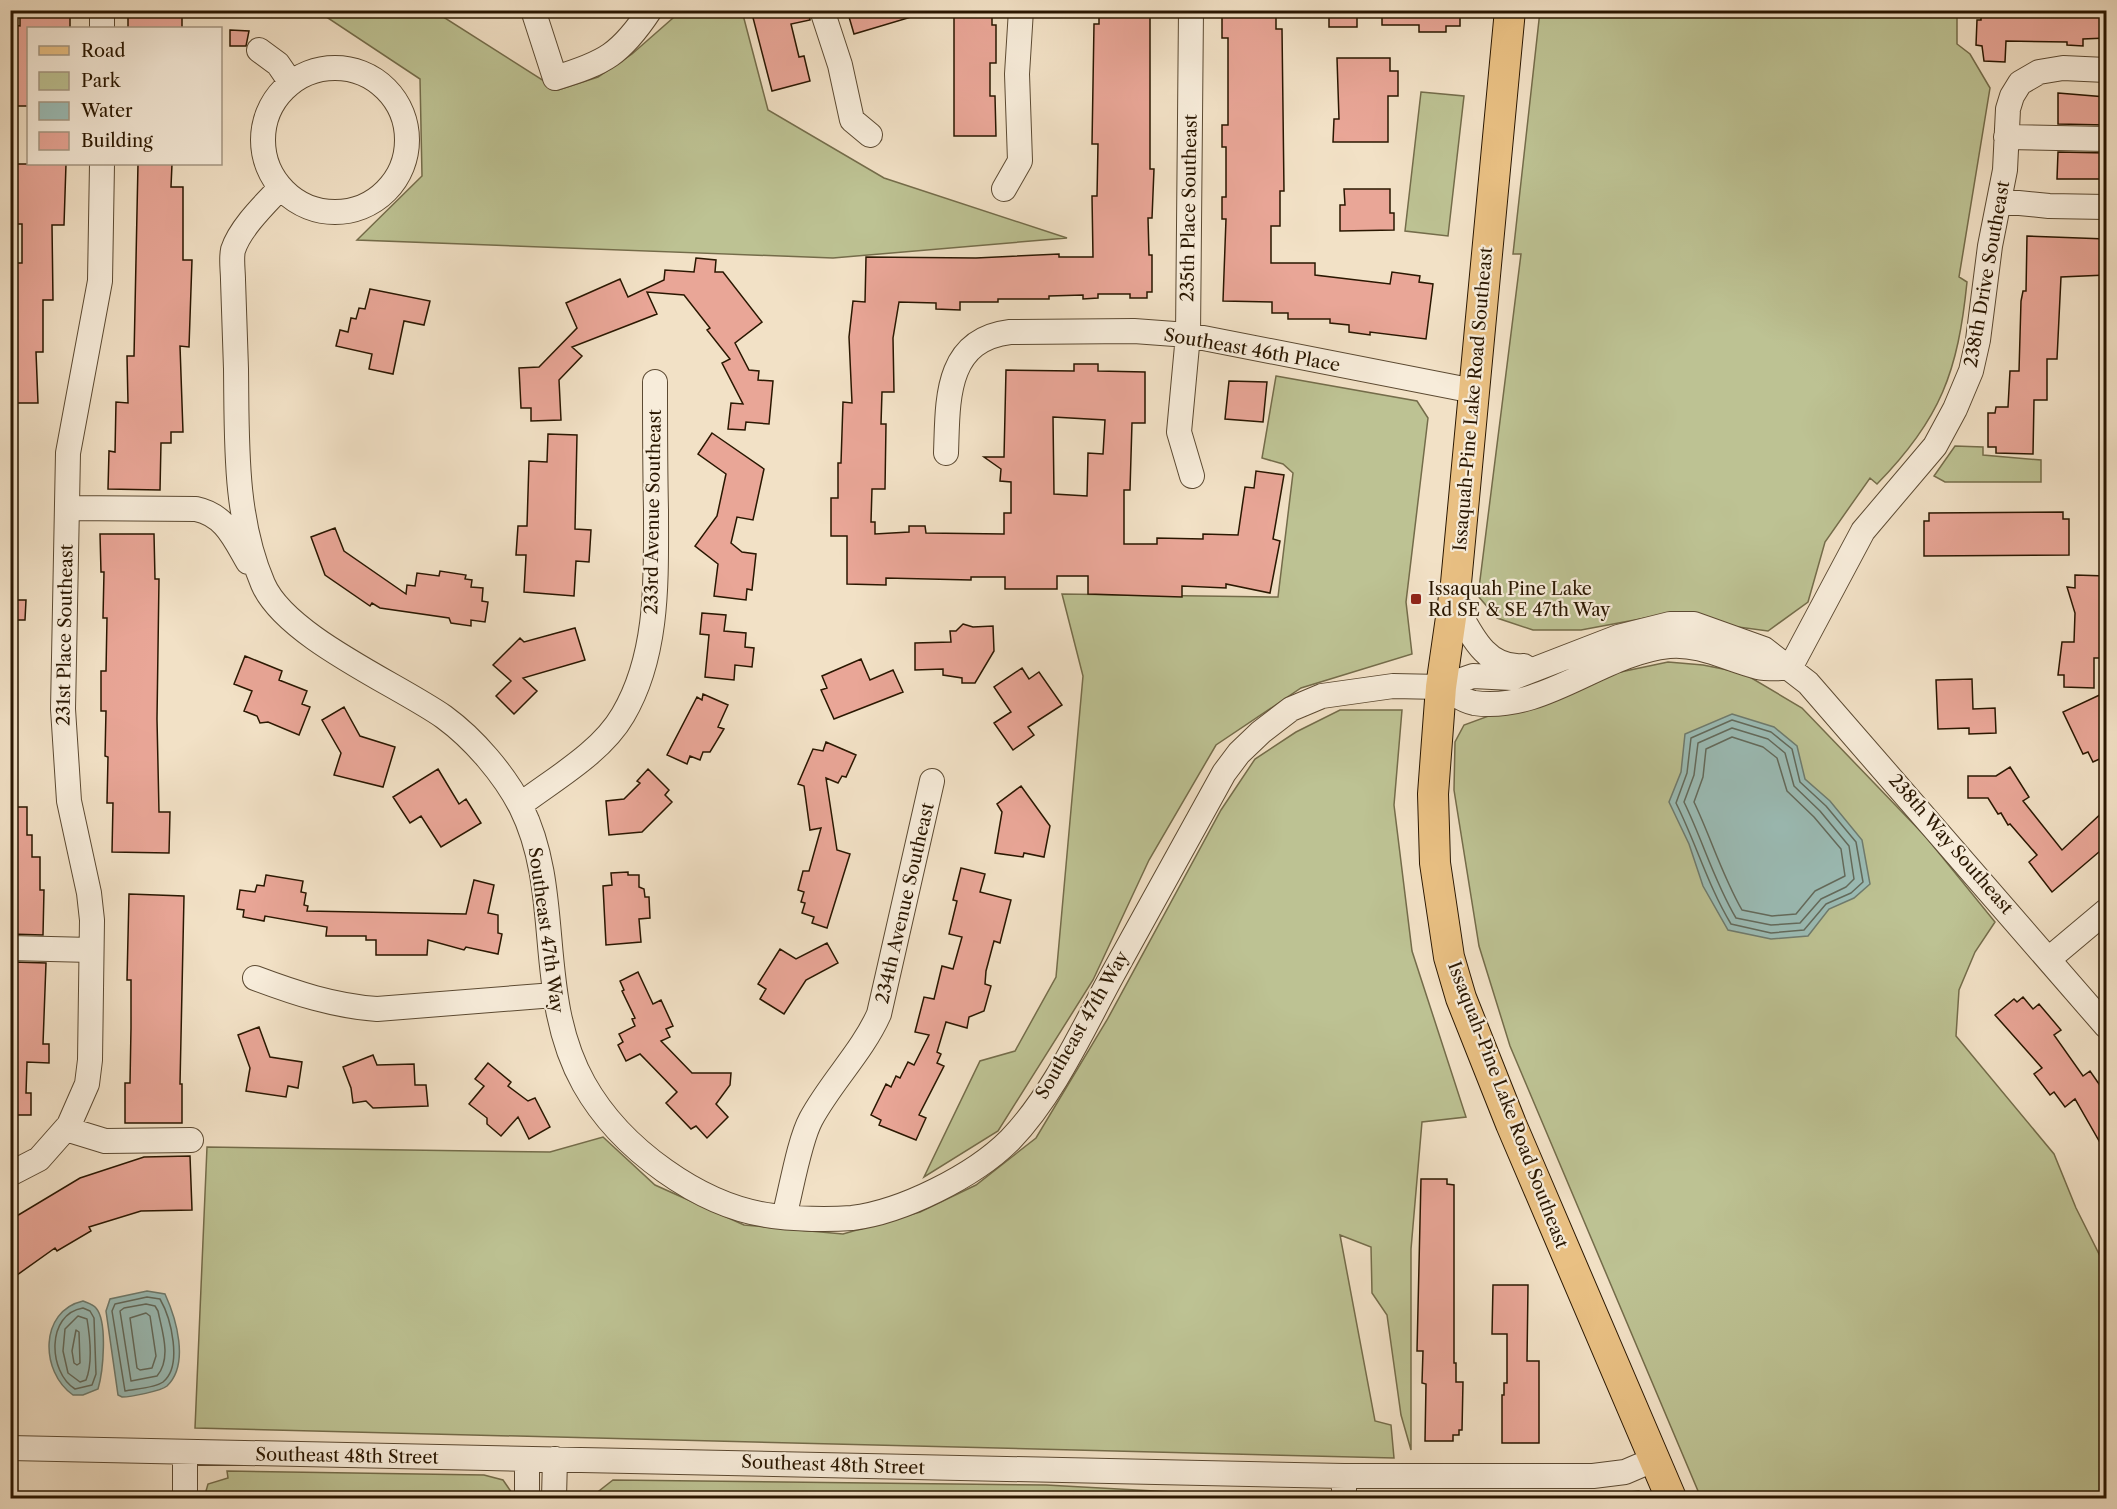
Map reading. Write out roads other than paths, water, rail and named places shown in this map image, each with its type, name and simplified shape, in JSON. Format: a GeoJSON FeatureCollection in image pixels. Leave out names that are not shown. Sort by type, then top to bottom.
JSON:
{"type":"FeatureCollection","features":[{"type":"Feature","properties":{"kind":"main road","name":"Issaquah-Pine Lake Road Southeast"},"geometry":{"type":"LineString","coordinates":[[1510,10],[1454,603],[1441,687],[1432,794],[1434,863],[1449,957],[1461,998],[1511,1124],[1671,1498]]}},
{"type":"Feature","properties":{"kind":"street"},"geometry":{"type":"LineString","coordinates":[[102,10],[102,27]]}},
{"type":"Feature","properties":{"kind":"street"},"geometry":{"type":"LineString","coordinates":[[533,10],[555,78],[596,66],[631,39],[650,10]]}},
{"type":"Feature","properties":{"kind":"street"},"geometry":{"type":"LineString","coordinates":[[822,10],[840,64],[852,120],[870,135]]}},
{"type":"Feature","properties":{"kind":"street"},"geometry":{"type":"LineString","coordinates":[[1004,189],[1020,161],[1017,74],[1021,10]]}},
{"type":"Feature","properties":{"kind":"street","name":"235th Place Southeast"},"geometry":{"type":"LineString","coordinates":[[1191,10],[1188,335],[1179,432],[1191,476]]}},
{"type":"Feature","properties":{"kind":"street"},"geometry":{"type":"LineString","coordinates":[[260,50],[278,64],[291,83]]}},
{"type":"Feature","properties":{"kind":"street"},"geometry":{"type":"LineString","coordinates":[[334,68],[358,71],[379,82],[396,99],[406,121],[408,146],[402,169],[389,189],[362,207],[346,212],[322,212],[299,203],[280,188],[268,168],[262,145],[265,122],[275,100],[291,83],[311,71],[334,68]]}},
{"type":"Feature","properties":{"kind":"street","name":"238th Drive Southeast"},"geometry":{"type":"LineString","coordinates":[[1790,668],[1863,531],[1935,446],[1955,409],[1971,371],[2005,170],[2008,109],[2020,83],[2039,72],[2106,70]]}},
{"type":"Feature","properties":{"kind":"street"},"geometry":{"type":"LineString","coordinates":[[2006,137],[2106,139]]}},
{"type":"Feature","properties":{"kind":"street","name":"231st Place Southeast"},"geometry":{"type":"LineString","coordinates":[[10,1174],[39,1159],[66,1129],[79,1106],[90,1060],[89,893],[69,801],[63,735],[68,453],[73,418],[90,348],[100,281],[102,165]]}},
{"type":"Feature","properties":{"kind":"street","name":"Southeast 47th Way"},"geometry":{"type":"LineString","coordinates":[[280,188],[254,216],[232,251],[238,455],[250,548],[265,589],[287,614],[322,642],[445,718],[495,768],[520,805],[534,838],[559,1022],[570,1054],[585,1086],[614,1127],[649,1158],[722,1203],[749,1213],[784,1217],[853,1218],[885,1211],[963,1176],[1008,1141],[1050,1088],[1224,773],[1239,753],[1291,710],[1323,696],[1393,686],[1441,687]]}},
{"type":"Feature","properties":{"kind":"street"},"geometry":{"type":"LineString","coordinates":[[1999,201],[2049,206],[2106,207]]}},
{"type":"Feature","properties":{"kind":"street","name":"Southeast 46th Place"},"geometry":{"type":"LineString","coordinates":[[946,453],[950,389],[963,356],[981,342],[997,334],[1010,332],[1134,331],[1188,335],[1474,391]]}},
{"type":"Feature","properties":{"kind":"street","name":"233rd Avenue Southeast"},"geometry":{"type":"LineString","coordinates":[[520,805],[609,734],[623,716],[640,681],[648,649],[656,576],[655,382]]}},
{"type":"Feature","properties":{"kind":"street"},"geometry":{"type":"LineString","coordinates":[[67,508],[196,509],[210,512],[228,528],[265,589]]}},
{"type":"Feature","properties":{"kind":"street","name":"238th Way Southeast"},"geometry":{"type":"LineString","coordinates":[[1454,603],[1482,651],[1497,662],[1517,666],[1556,662]]}},
{"type":"Feature","properties":{"kind":"street","name":"238th Way Southeast"},"geometry":{"type":"LineString","coordinates":[[1441,687],[1473,676],[1512,678],[1618,637],[1670,624],[1694,624],[1764,649],[1790,668],[1832,708],[2050,958],[2106,1026]]}},
{"type":"Feature","properties":{"kind":"street"},"geometry":{"type":"LineString","coordinates":[[1441,687],[1472,703],[1512,703],[1535,697],[1619,659],[1669,646],[1693,647],[1760,668],[1790,668]]}},
{"type":"Feature","properties":{"kind":"street","name":"234th Avenue Southeast"},"geometry":{"type":"LineString","coordinates":[[784,1217],[809,1122],[828,1089],[870,1036],[879,1014],[932,781]]}},
{"type":"Feature","properties":{"kind":"street"},"geometry":{"type":"LineString","coordinates":[[2050,958],[2106,911]]}},
{"type":"Feature","properties":{"kind":"street"},"geometry":{"type":"LineString","coordinates":[[10,948],[91,950]]}},
{"type":"Feature","properties":{"kind":"street"},"geometry":{"type":"LineString","coordinates":[[255,978],[312,998],[349,1007],[377,1009],[554,995]]}},
{"type":"Feature","properties":{"kind":"street"},"geometry":{"type":"LineString","coordinates":[[66,1129],[105,1141],[191,1140]]}},
{"type":"Feature","properties":{"kind":"street","name":"Southeast 48th Street"},"geometry":{"type":"LineString","coordinates":[[10,1448],[555,1459],[1344,1487],[1425,1487],[1593,1476],[1625,1472],[1653,1460]]}},
{"type":"Feature","properties":{"kind":"street"},"geometry":{"type":"LineString","coordinates":[[184,1498],[185,1452]]}},
{"type":"Feature","properties":{"kind":"street"},"geometry":{"type":"LineString","coordinates":[[527,1459],[527,1498]]}},
{"type":"Feature","properties":{"kind":"street"},"geometry":{"type":"LineString","coordinates":[[554,1498],[555,1459]]}},
{"type":"Feature","properties":{"kind":"water"},"geometry":{"type":"Polygon","coordinates":[[[1732,714],[1774,727],[1797,746],[1805,779],[1830,801],[1862,840],[1870,884],[1854,898],[1829,909],[1808,936],[1771,939],[1728,930],[1703,886],[1689,844],[1669,802],[1681,772],[1685,734],[1732,714]]]}},
{"type":"Feature","properties":{"kind":"water"},"geometry":{"type":"Polygon","coordinates":[[[147,1291],[165,1294],[177,1328],[178,1366],[174,1377],[164,1388],[122,1397],[118,1395],[106,1311],[110,1299],[147,1291]]]}},
{"type":"Feature","properties":{"kind":"water"},"geometry":{"type":"Polygon","coordinates":[[[83,1301],[95,1307],[100,1315],[103,1360],[98,1389],[83,1395],[73,1395],[62,1385],[54,1372],[49,1343],[58,1317],[69,1307],[83,1301]]]}},
{"type":"Feature","properties":{"kind":"place","name":"Issaquah Pine Lake Rd SE & SE 47th Way"},"geometry":{"type":"Point","coordinates":[1416,599]}}]}
